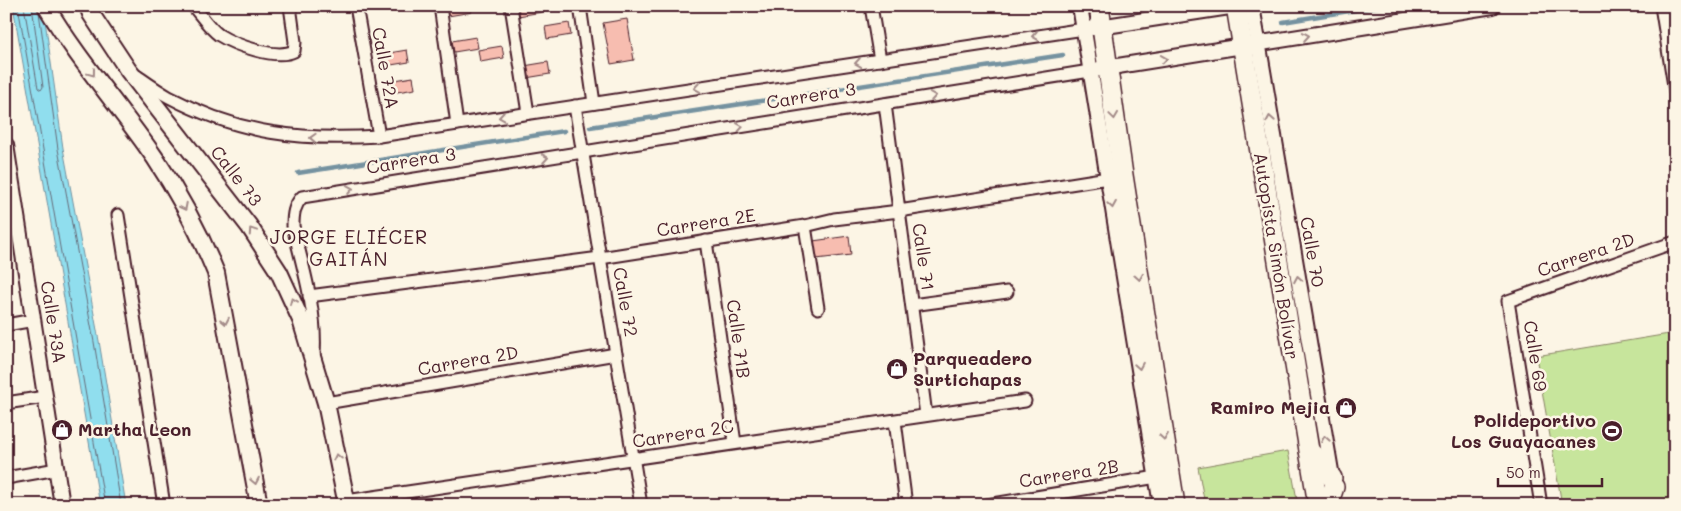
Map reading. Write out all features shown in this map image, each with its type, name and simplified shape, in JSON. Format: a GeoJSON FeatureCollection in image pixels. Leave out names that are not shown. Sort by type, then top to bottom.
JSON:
{"type":"FeatureCollection","features":[{"type":"Feature","properties":{"kind":"highway"},"geometry":{"type":"LineString","coordinates":[[1098,6],[1093,28],[1099,69],[1124,184],[1175,505]]}},
{"type":"Feature","properties":{"kind":"highway","name":"Autopista Simón Bolívar"},"geometry":{"type":"LineString","coordinates":[[1236,6],[1250,45],[1296,378],[1318,505]]}},
{"type":"Feature","properties":{"kind":"highway"},"geometry":{"type":"LineString","coordinates":[[1309,450],[1332,494]]}},
{"type":"Feature","properties":{"kind":"main road"},"geometry":{"type":"LineString","coordinates":[[46,6],[63,34],[155,158],[174,187],[210,259],[216,274],[259,505]]}},
{"type":"Feature","properties":{"kind":"main road","name":"Calle 73"},"geometry":{"type":"LineString","coordinates":[[88,6],[128,70],[249,226],[279,272],[301,320],[326,403],[346,503]]}},
{"type":"Feature","properties":{"kind":"street"},"geometry":{"type":"LineString","coordinates":[[193,6],[218,34],[248,48],[288,54],[294,51],[295,42],[290,6]]}},
{"type":"Feature","properties":{"kind":"street","name":"Calle 72A"},"geometry":{"type":"LineString","coordinates":[[356,6],[379,136]]}},
{"type":"Feature","properties":{"kind":"street"},"geometry":{"type":"LineString","coordinates":[[440,6],[457,124]]}},
{"type":"Feature","properties":{"kind":"street"},"geometry":{"type":"LineString","coordinates":[[511,6],[528,113]]}},
{"type":"Feature","properties":{"kind":"street"},"geometry":{"type":"LineString","coordinates":[[580,6],[594,103]]}},
{"type":"Feature","properties":{"kind":"street"},"geometry":{"type":"LineString","coordinates":[[871,6],[880,60]]}},
{"type":"Feature","properties":{"kind":"street"},"geometry":{"type":"LineString","coordinates":[[1080,6],[1093,28]]}},
{"type":"Feature","properties":{"kind":"street","name":"Carrera 3"},"geometry":{"type":"LineString","coordinates":[[128,70],[168,96],[211,117],[243,127],[277,134],[311,138],[345,138],[379,136],[1236,6]]}},
{"type":"Feature","properties":{"kind":"street","name":"Calle 70"},"geometry":{"type":"LineString","coordinates":[[1252,6],[1250,45],[1332,494]]}},
{"type":"Feature","properties":{"kind":"street","name":"Carrera 3"},"geometry":{"type":"LineString","coordinates":[[313,360],[315,338],[309,296],[293,226],[294,209],[302,197],[1493,6]]}},
{"type":"Feature","properties":{"kind":"street"},"geometry":{"type":"LineString","coordinates":[[1661,6],[1675,92]]}},
{"type":"Feature","properties":{"kind":"street"},"geometry":{"type":"LineString","coordinates":[[1099,69],[1108,178],[1161,505]]}},
{"type":"Feature","properties":{"kind":"street","name":"Calle 71"},"geometry":{"type":"LineString","coordinates":[[885,104],[926,415]]}},
{"type":"Feature","properties":{"kind":"street","name":"Calle 72"},"geometry":{"type":"LineString","coordinates":[[575,106],[641,505]]}},
{"type":"Feature","properties":{"kind":"street","name":"Calle 73A"},"geometry":{"type":"LineString","coordinates":[[6,145],[12,213],[34,320],[62,505]]}},
{"type":"Feature","properties":{"kind":"street","name":"Carrera 2E"},"geometry":{"type":"LineString","coordinates":[[309,296],[600,258],[805,226],[834,219],[899,211],[1108,178]]}},
{"type":"Feature","properties":{"kind":"street"},"geometry":{"type":"LineString","coordinates":[[118,215],[164,505]]}},
{"type":"Feature","properties":{"kind":"street"},"geometry":{"type":"LineString","coordinates":[[805,226],[818,308]]}},
{"type":"Feature","properties":{"kind":"street","name":"Calle 71B"},"geometry":{"type":"LineString","coordinates":[[706,241],[736,443]]}},
{"type":"Feature","properties":{"kind":"street","name":"Carrera 2D"},"geometry":{"type":"LineString","coordinates":[[1508,301],[1675,242]]}},
{"type":"Feature","properties":{"kind":"street"},"geometry":{"type":"LineString","coordinates":[[912,305],[1008,292]]}},
{"type":"Feature","properties":{"kind":"street","name":"Calle 69"},"geometry":{"type":"LineString","coordinates":[[1508,301],[1541,505]]}},
{"type":"Feature","properties":{"kind":"street"},"geometry":{"type":"LineString","coordinates":[[6,325],[34,320]]}},
{"type":"Feature","properties":{"kind":"street","name":"Carrera 2D"},"geometry":{"type":"LineString","coordinates":[[326,403],[616,354]]}},
{"type":"Feature","properties":{"kind":"street"},"geometry":{"type":"LineString","coordinates":[[6,403],[45,397]]}},
{"type":"Feature","properties":{"kind":"street","name":"Carrera 2C"},"geometry":{"type":"LineString","coordinates":[[346,503],[359,498],[634,460],[736,443],[1025,401]]}},
{"type":"Feature","properties":{"kind":"street"},"geometry":{"type":"LineString","coordinates":[[895,420],[906,505]]}},
{"type":"Feature","properties":{"kind":"street"},"geometry":{"type":"LineString","coordinates":[[6,478],[57,469]]}},
{"type":"Feature","properties":{"kind":"street","name":"Carrera 2B"},"geometry":{"type":"LineString","coordinates":[[987,505],[1157,477]]}},
{"type":"Feature","properties":{"kind":"green space","name":"Polideportivo Los Guayacanes"},"geometry":{"type":"Polygon","coordinates":[[[1675,333],[1675,505],[1562,505],[1536,356],[1675,333]]]}},
{"type":"Feature","properties":{"kind":"green space"},"geometry":{"type":"Polygon","coordinates":[[[1288,451],[1298,505],[1205,505],[1198,467],[1288,451]]]}},
{"type":"Feature","properties":{"kind":"water"},"geometry":{"type":"Polygon","coordinates":[[[13,6],[43,6],[63,148],[99,341],[126,505],[100,505],[13,6]]]}},
{"type":"Feature","properties":{"kind":"building"},"geometry":{"type":"Polygon","coordinates":[[[446,6],[470,6],[472,12],[448,16],[446,6]]]}},
{"type":"Feature","properties":{"kind":"building"},"geometry":{"type":"Polygon","coordinates":[[[516,6],[541,6],[542,12],[518,16],[516,6]]]}},
{"type":"Feature","properties":{"kind":"building"},"geometry":{"type":"Polygon","coordinates":[[[627,19],[634,60],[611,64],[603,23],[627,19]]]}},
{"type":"Feature","properties":{"kind":"building"},"geometry":{"type":"Polygon","coordinates":[[[569,23],[571,35],[547,39],[545,27],[569,23]]]}},
{"type":"Feature","properties":{"kind":"building"},"geometry":{"type":"Polygon","coordinates":[[[476,37],[478,48],[454,52],[452,41],[476,37]]]}},
{"type":"Feature","properties":{"kind":"building"},"geometry":{"type":"Polygon","coordinates":[[[502,46],[504,58],[480,62],[478,50],[502,46]]]}},
{"type":"Feature","properties":{"kind":"building"},"geometry":{"type":"Polygon","coordinates":[[[407,50],[409,62],[385,66],[383,54],[407,50]]]}},
{"type":"Feature","properties":{"kind":"building"},"geometry":{"type":"Polygon","coordinates":[[[548,62],[550,74],[526,78],[524,66],[548,62]]]}},
{"type":"Feature","properties":{"kind":"building"},"geometry":{"type":"Polygon","coordinates":[[[413,77],[415,89],[391,93],[389,81],[413,77]]]}},
{"type":"Feature","properties":{"kind":"building"},"geometry":{"type":"Polygon","coordinates":[[[849,236],[851,255],[816,259],[813,241],[849,236]]]}},
{"type":"Feature","properties":{"kind":"waterway"},"geometry":{"type":"LineString","coordinates":[[1283,22],[1379,6]]}},
{"type":"Feature","properties":{"kind":"waterway"},"geometry":{"type":"LineString","coordinates":[[590,127],[1063,55]]}},
{"type":"Feature","properties":{"kind":"waterway"},"geometry":{"type":"LineString","coordinates":[[298,173],[564,131]]}},
{"type":"Feature","properties":{"kind":"place","name":"Parqueadero Surtichapas"},"geometry":{"type":"Point","coordinates":[897,369]}},
{"type":"Feature","properties":{"kind":"place","name":"Ramiro Mejia"},"geometry":{"type":"Point","coordinates":[1346,408]}},
{"type":"Feature","properties":{"kind":"place","name":"Martha Leon"},"geometry":{"type":"Point","coordinates":[62,430]}},
{"type":"Feature","properties":{"kind":"place","name":"Polideportivo Los Guayacanes"},"geometry":{"type":"Point","coordinates":[1612,431]}},
{"type":"Feature","properties":{"kind":"district","name":"JORGE ELIÉCER GAITÁN"},"geometry":{"type":"Point","coordinates":[349,248]}}]}
